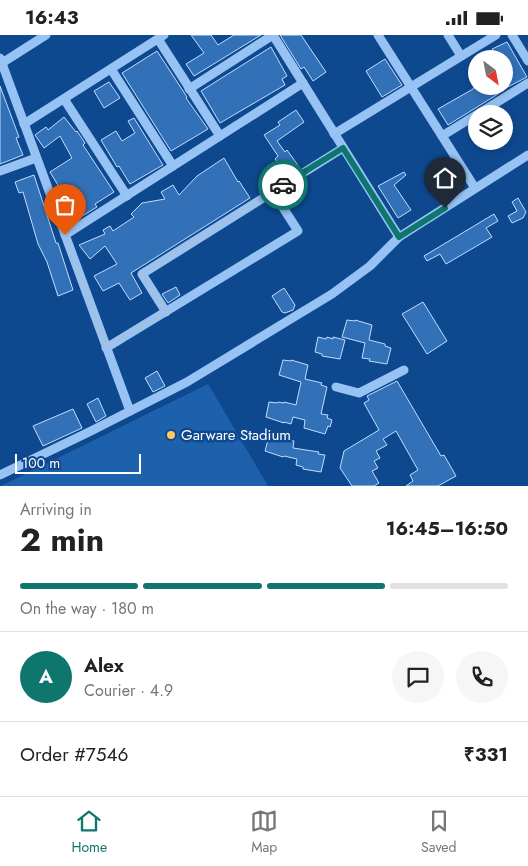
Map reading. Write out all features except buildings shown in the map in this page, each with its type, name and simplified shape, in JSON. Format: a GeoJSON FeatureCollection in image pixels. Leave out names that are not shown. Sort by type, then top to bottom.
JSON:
{"type":"FeatureCollection","features":[{"type":"Feature","properties":{"kind":"street"},"geometry":{"type":"LineString","coordinates":[[46,35],[1,61],[130,411]]}},
{"type":"Feature","properties":{"kind":"street"},"geometry":{"type":"LineString","coordinates":[[189,89],[273,35],[399,237]]}},
{"type":"Feature","properties":{"kind":"street"},"geometry":{"type":"LineString","coordinates":[[378,35],[476,188]]}},
{"type":"Feature","properties":{"kind":"street"},"geometry":{"type":"LineString","coordinates":[[448,35],[462,56]]}},
{"type":"Feature","properties":{"kind":"street"},"geometry":{"type":"LineString","coordinates":[[334,134],[496,35]]}},
{"type":"Feature","properties":{"kind":"street"},"geometry":{"type":"LineString","coordinates":[[512,35],[528,61]]}},
{"type":"Feature","properties":{"kind":"street"},"geometry":{"type":"LineString","coordinates":[[24,124],[161,37],[189,89],[220,136]]}},
{"type":"Feature","properties":{"kind":"street"},"geometry":{"type":"LineString","coordinates":[[111,69],[174,166]]}},
{"type":"Feature","properties":{"kind":"street"},"geometry":{"type":"LineString","coordinates":[[65,235],[303,83]]}},
{"type":"Feature","properties":{"kind":"street"},"geometry":{"type":"LineString","coordinates":[[492,105],[528,83]]}},
{"type":"Feature","properties":{"kind":"street"},"geometry":{"type":"LineString","coordinates":[[64,99],[127,196]]}},
{"type":"Feature","properties":{"kind":"street"},"geometry":{"type":"LineString","coordinates":[[442,136],[468,120]]}},
{"type":"Feature","properties":{"kind":"street"},"geometry":{"type":"LineString","coordinates":[[166,312],[142,274],[343,148]]}},
{"type":"Feature","properties":{"kind":"street"},"geometry":{"type":"LineString","coordinates":[[0,475],[187,382],[332,294],[370,266],[399,237],[528,155]]}},
{"type":"Feature","properties":{"kind":"street"},"geometry":{"type":"LineString","coordinates":[[0,171],[36,158]]}},
{"type":"Feature","properties":{"kind":"street"},"geometry":{"type":"LineString","coordinates":[[106,347],[298,231],[273,192]]}},
{"type":"Feature","properties":{"kind":"street"},"geometry":{"type":"LineString","coordinates":[[336,387],[359,393],[404,370]]}},
{"type":"Feature","properties":{"kind":"shaded area","name":"Garware Stadium"},"geometry":{"type":"Polygon","coordinates":[[[208,384],[268,486],[1,486],[208,384]]]}},
{"type":"Feature","properties":{"kind":"way so far"},"geometry":{"type":"LineString","coordinates":[[65,235],[106,347],[166,312],[142,274],[283,185]]}},
{"type":"Feature","properties":{"kind":"place","name":"Garware Stadium"},"geometry":{"type":"Point","coordinates":[171,435]}},
{"type":"Feature","properties":{"kind":"route"},"geometry":{"type":"LineString","coordinates":[[283,185],[343,148],[399,237],[445,208]]}}]}
